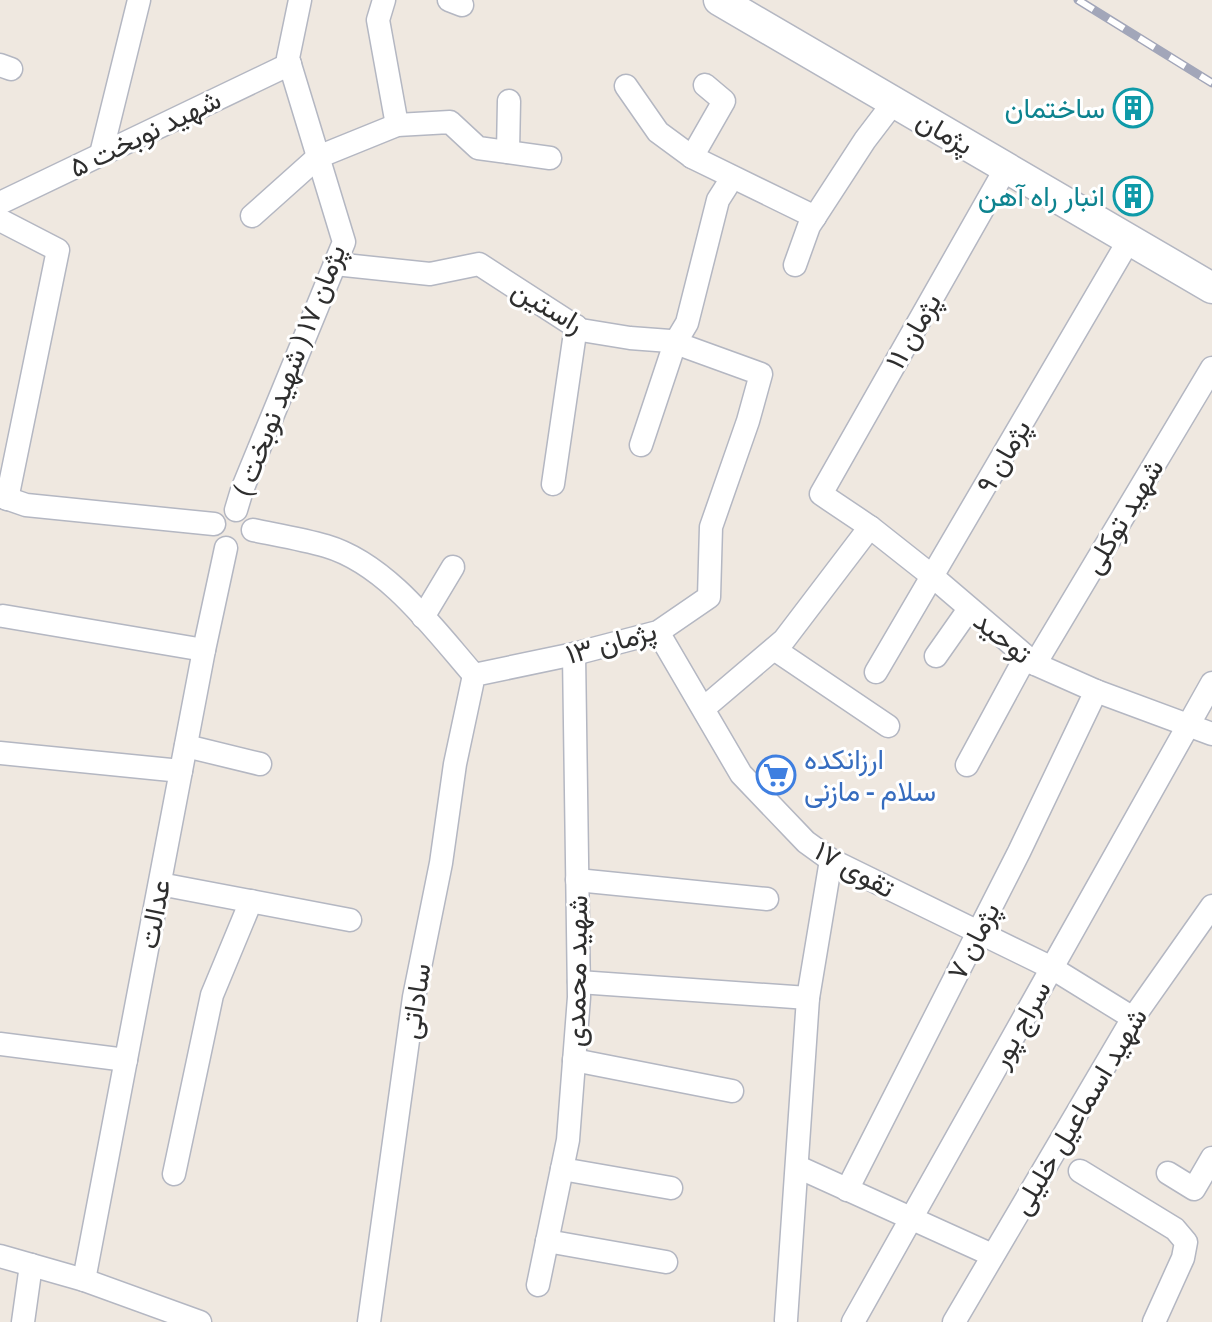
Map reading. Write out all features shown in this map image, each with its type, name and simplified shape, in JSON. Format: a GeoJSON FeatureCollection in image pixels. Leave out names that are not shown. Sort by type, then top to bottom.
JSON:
{"type":"FeatureCollection","features":[{"type":"Feature","properties":{"kind":"main road","name":"پژمان"},"geometry":{"type":"LineString","coordinates":[[719,0],[1212,288]]}},
{"type":"Feature","properties":{"kind":"street"},"geometry":{"type":"LineString","coordinates":[[101,154],[139,0]]}},
{"type":"Feature","properties":{"kind":"street","name":"پژمان ۱۷ ( شهید نوبخت )"},"geometry":{"type":"LineString","coordinates":[[236,510],[344,242],[288,58],[300,0]]}},
{"type":"Feature","properties":{"kind":"street"},"geometry":{"type":"LineString","coordinates":[[384,0],[378,20],[397,125]]}},
{"type":"Feature","properties":{"kind":"street","name":"شهید نوبخت ۵"},"geometry":{"type":"LineString","coordinates":[[0,203],[290,64]]}},
{"type":"Feature","properties":{"kind":"street"},"geometry":{"type":"LineString","coordinates":[[692,157],[724,101],[705,85]]}},
{"type":"Feature","properties":{"kind":"street"},"geometry":{"type":"LineString","coordinates":[[626,86],[658,132],[692,157],[815,217]]}},
{"type":"Feature","properties":{"kind":"street"},"geometry":{"type":"LineString","coordinates":[[508,152],[509,101]]}},
{"type":"Feature","properties":{"kind":"street"},"geometry":{"type":"LineString","coordinates":[[795,265],[809,226],[865,140],[894,102]]}},
{"type":"Feature","properties":{"kind":"street"},"geometry":{"type":"LineString","coordinates":[[252,216],[318,157],[397,125],[450,122],[478,148],[550,158]]}},
{"type":"Feature","properties":{"kind":"street","name":"پژمان ۱۱"},"geometry":{"type":"LineString","coordinates":[[821,494],[1006,168]]}},
{"type":"Feature","properties":{"kind":"street"},"geometry":{"type":"LineString","coordinates":[[641,445],[675,343],[687,323],[718,200],[732,178]]}},
{"type":"Feature","properties":{"kind":"street"},"geometry":{"type":"LineString","coordinates":[[0,220],[58,250],[4,497],[26,505],[214,524]]}},
{"type":"Feature","properties":{"kind":"street","name":"پژمان ۹"},"geometry":{"type":"LineString","coordinates":[[876,672],[1129,240]]}},
{"type":"Feature","properties":{"kind":"street","name":"راستین"},"geometry":{"type":"LineString","coordinates":[[335,264],[430,274],[479,264],[581,330],[675,343],[761,374]]}},
{"type":"Feature","properties":{"kind":"street"},"geometry":{"type":"LineString","coordinates":[[553,484],[576,326]]}},
{"type":"Feature","properties":{"kind":"street","name":"شهید توکلی"},"geometry":{"type":"LineString","coordinates":[[967,765],[1212,368]]}},
{"type":"Feature","properties":{"kind":"street","name":"پژمان ۱۳"},"geometry":{"type":"LineString","coordinates":[[473,679],[658,632],[709,597],[711,527],[761,374]]}},
{"type":"Feature","properties":{"kind":"street","name":"توحید"},"geometry":{"type":"LineString","coordinates":[[821,494],[870,527],[932,576],[1030,661],[1096,691],[1212,734]]}},
{"type":"Feature","properties":{"kind":"street"},"geometry":{"type":"LineString","coordinates":[[236,510],[251,521],[251,539],[244,546],[226,548],[214,534],[214,524],[219,516],[236,510]]}},
{"type":"Feature","properties":{"kind":"street"},"geometry":{"type":"LineString","coordinates":[[704,708],[784,640],[870,527]]}},
{"type":"Feature","properties":{"kind":"street"},"geometry":{"type":"LineString","coordinates":[[253,530],[328,547],[359,562],[391,586],[423,617],[473,679]]}},
{"type":"Feature","properties":{"kind":"street","name":"عدالت"},"geometry":{"type":"LineString","coordinates":[[84,1280],[226,548]]}},
{"type":"Feature","properties":{"kind":"street"},"geometry":{"type":"LineString","coordinates":[[423,617],[453,567]]}},
{"type":"Feature","properties":{"kind":"street"},"geometry":{"type":"LineString","coordinates":[[936,656],[969,609]]}},
{"type":"Feature","properties":{"kind":"street"},"geometry":{"type":"LineString","coordinates":[[3,616],[204,650]]}},
{"type":"Feature","properties":{"kind":"street","name":"تقوی ۱۷"},"geometry":{"type":"LineString","coordinates":[[658,632],[741,774],[806,842],[831,860],[1052,968],[1133,1018]]}},
{"type":"Feature","properties":{"kind":"street"},"geometry":{"type":"LineString","coordinates":[[774,649],[888,726]]}},
{"type":"Feature","properties":{"kind":"street","name":"شهید محمدی"},"geometry":{"type":"LineString","coordinates":[[538,1285],[568,1140],[579,982],[574,654]]}},
{"type":"Feature","properties":{"kind":"street","name":"ساداتی"},"geometry":{"type":"LineString","coordinates":[[369,1322],[414,997],[473,679]]}},
{"type":"Feature","properties":{"kind":"street","name":"سراج پور"},"geometry":{"type":"LineString","coordinates":[[853,1322],[1212,683]]}},
{"type":"Feature","properties":{"kind":"street","name":"پژمان ۷"},"geometry":{"type":"LineString","coordinates":[[847,1190],[1019,852],[1096,691]]}},
{"type":"Feature","properties":{"kind":"street"},"geometry":{"type":"LineString","coordinates":[[186,746],[260,764]]}},
{"type":"Feature","properties":{"kind":"street"},"geometry":{"type":"LineString","coordinates":[[0,753],[181,771]]}},
{"type":"Feature","properties":{"kind":"street"},"geometry":{"type":"LineString","coordinates":[[786,1320],[808,998],[831,860]]}},
{"type":"Feature","properties":{"kind":"street"},"geometry":{"type":"LineString","coordinates":[[577,880],[767,899]]}},
{"type":"Feature","properties":{"kind":"street"},"geometry":{"type":"LineString","coordinates":[[160,884],[350,920]]}},
{"type":"Feature","properties":{"kind":"street"},"geometry":{"type":"LineString","coordinates":[[174,1174],[212,995],[251,901]]}},
{"type":"Feature","properties":{"kind":"street","name":"شهید اسماعیل خلیلی"},"geometry":{"type":"LineString","coordinates":[[954,1322],[1133,1018],[1212,906]]}},
{"type":"Feature","properties":{"kind":"street"},"geometry":{"type":"LineString","coordinates":[[579,982],[808,998]]}},
{"type":"Feature","properties":{"kind":"street"},"geometry":{"type":"LineString","coordinates":[[0,1044],[126,1060]]}},
{"type":"Feature","properties":{"kind":"street"},"geometry":{"type":"LineString","coordinates":[[574,1060],[732,1091]]}},
{"type":"Feature","properties":{"kind":"street"},"geometry":{"type":"LineString","coordinates":[[1168,1173],[1194,1189],[1212,1158]]}},
{"type":"Feature","properties":{"kind":"street"},"geometry":{"type":"LineString","coordinates":[[798,1167],[992,1255]]}},
{"type":"Feature","properties":{"kind":"street"},"geometry":{"type":"LineString","coordinates":[[562,1169],[671,1188]]}},
{"type":"Feature","properties":{"kind":"street"},"geometry":{"type":"LineString","coordinates":[[1080,1171],[1175,1229],[1186,1242],[1183,1258],[1154,1322]]}},
{"type":"Feature","properties":{"kind":"street"},"geometry":{"type":"LineString","coordinates":[[547,1241],[666,1262]]}},
{"type":"Feature","properties":{"kind":"street"},"geometry":{"type":"LineString","coordinates":[[0,1256],[84,1280],[200,1322]]}},
{"type":"Feature","properties":{"kind":"street"},"geometry":{"type":"LineString","coordinates":[[23,1322],[31,1265]]}},
{"type":"Feature","properties":{"kind":"railway"},"geometry":{"type":"LineString","coordinates":[[1078,0],[1212,83]]}},
{"type":"Feature","properties":{"kind":"place","name":"ساختمان"},"geometry":{"type":"Point","coordinates":[1133,108]}},
{"type":"Feature","properties":{"kind":"place","name":"انبار راه آهن"},"geometry":{"type":"Point","coordinates":[1133,196]}},
{"type":"Feature","properties":{"kind":"place","name":"ارزانکده سلام - مازنی"},"geometry":{"type":"Point","coordinates":[776,775]}}]}
